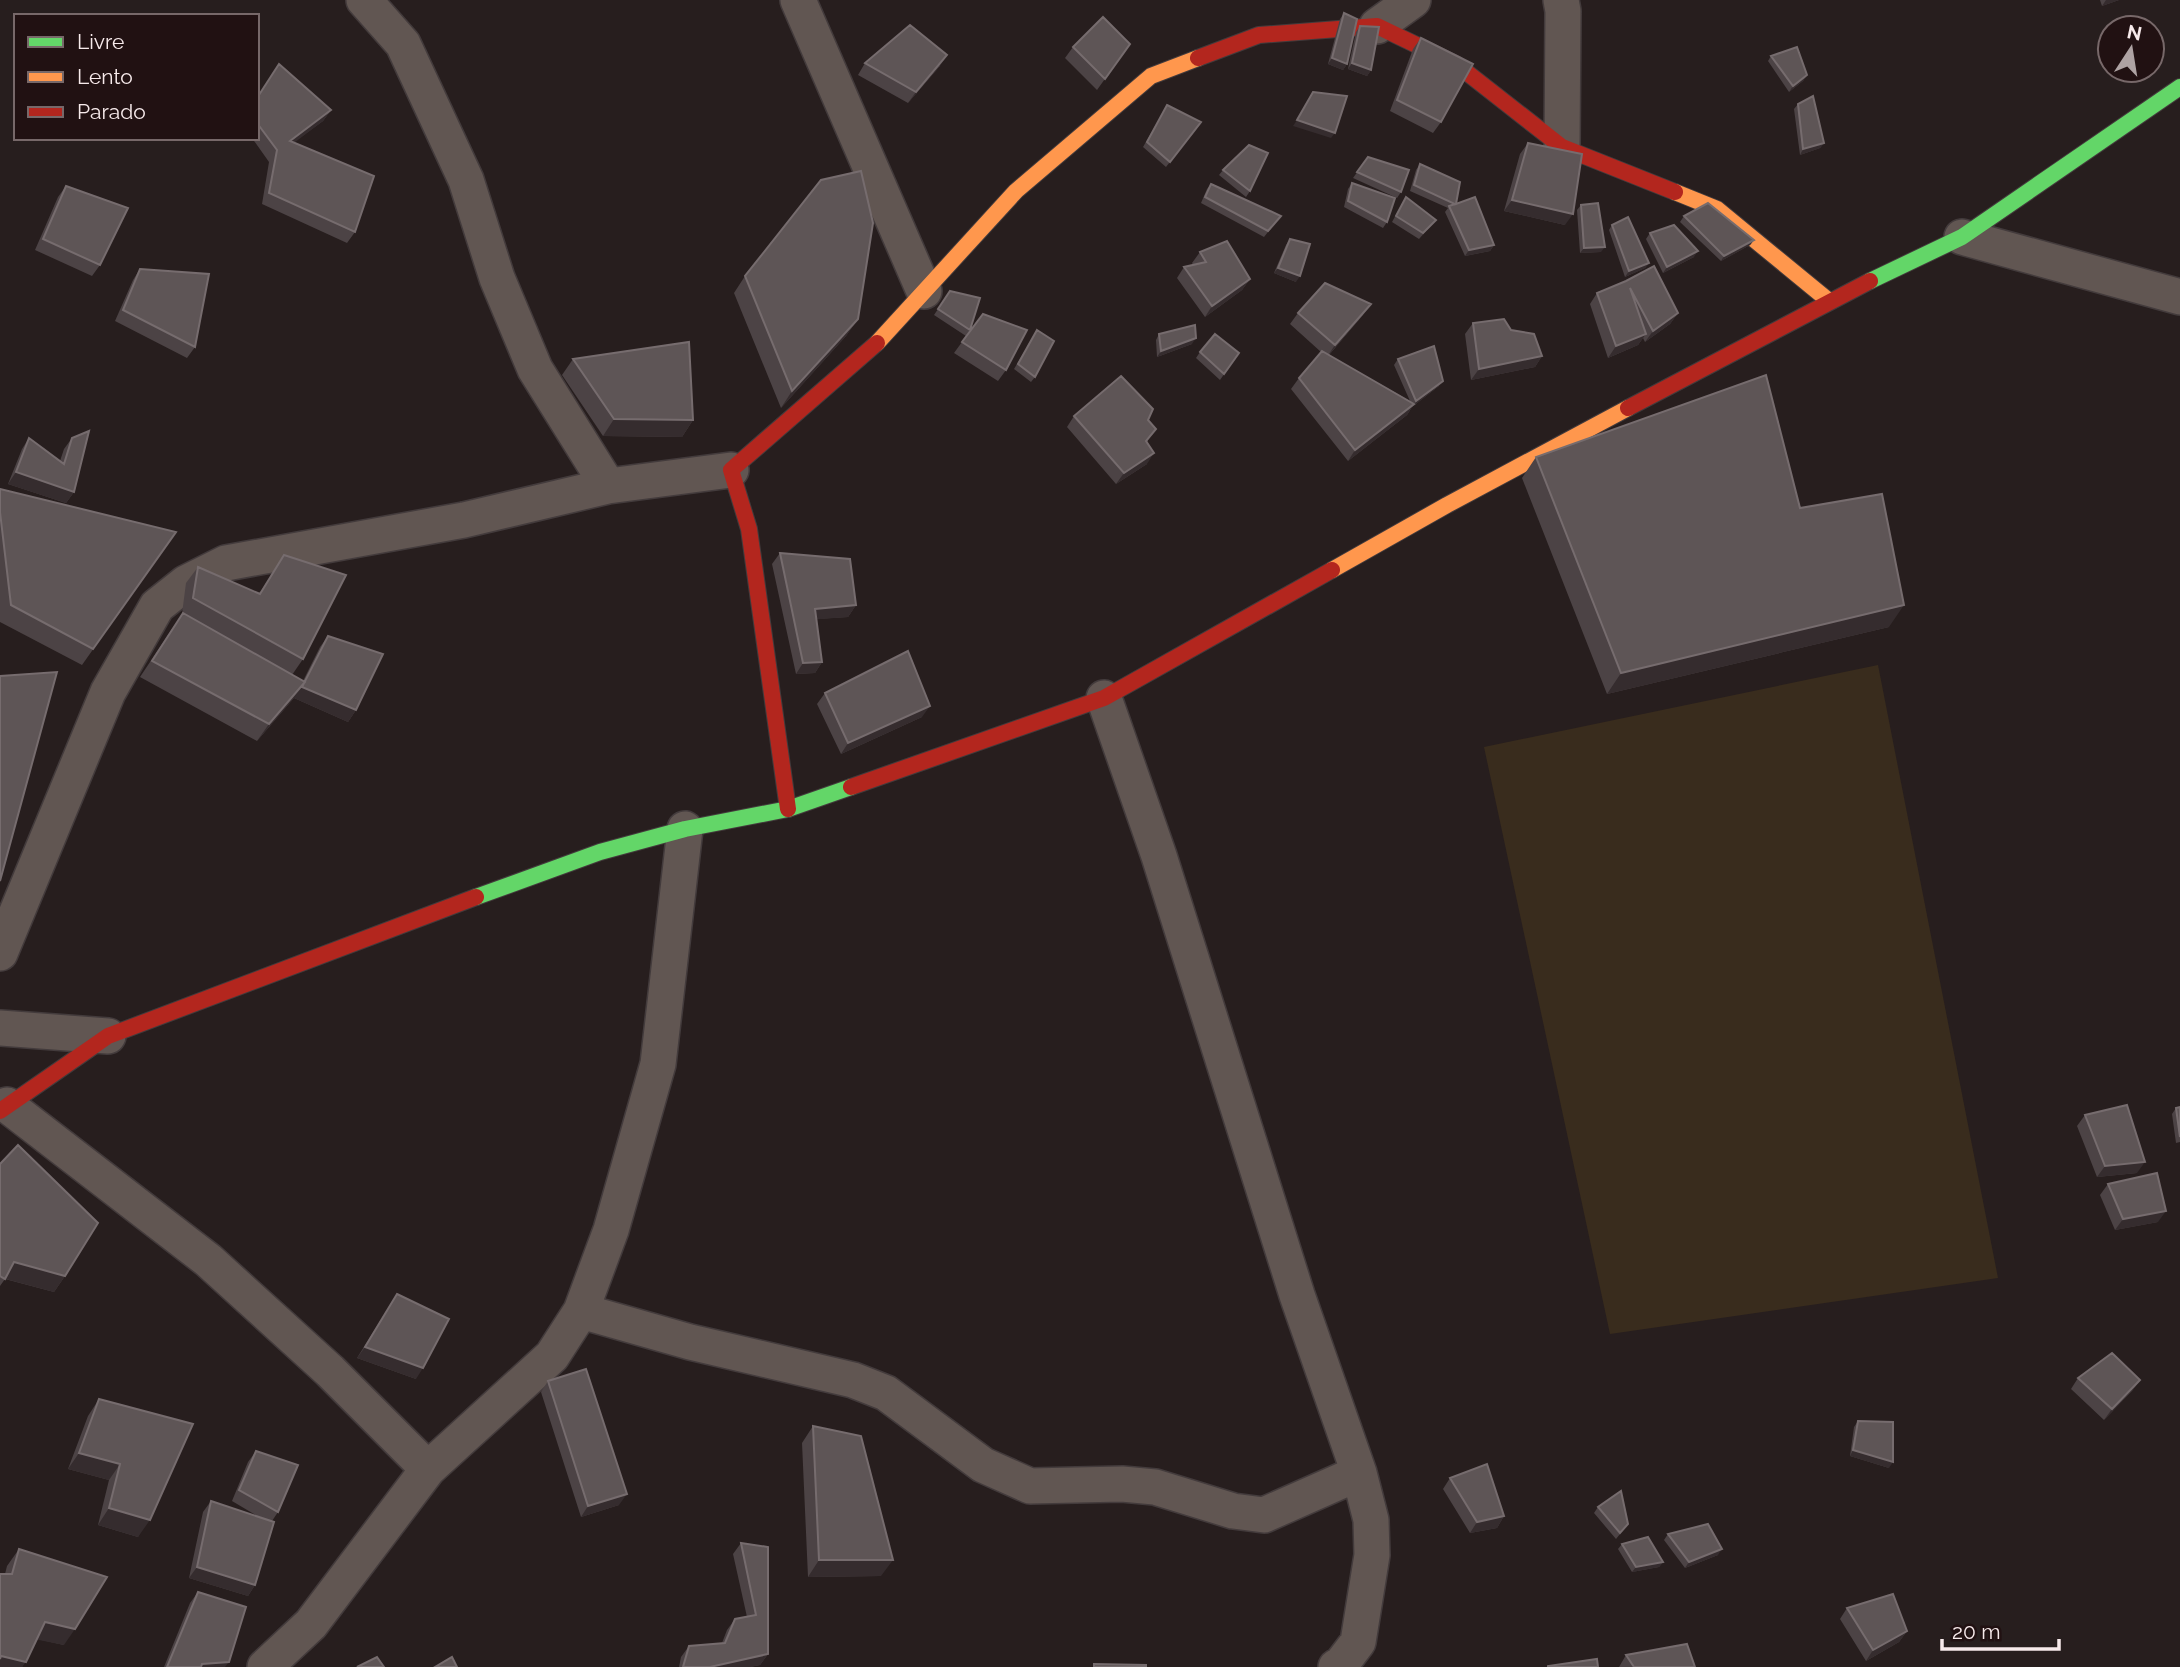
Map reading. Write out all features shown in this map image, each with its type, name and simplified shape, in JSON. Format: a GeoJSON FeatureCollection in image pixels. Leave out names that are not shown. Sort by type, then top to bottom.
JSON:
{"type":"FeatureCollection","features":[{"type":"Feature","properties":{"kind":"street"},"geometry":{"type":"LineString","coordinates":[[364,0],[403,44],[466,180],[497,278],[535,369],[608,486]]}},
{"type":"Feature","properties":{"kind":"street"},"geometry":{"type":"LineString","coordinates":[[798,0],[923,291]]}},
{"type":"Feature","properties":{"kind":"street"},"geometry":{"type":"LineString","coordinates":[[1377,26],[1413,0]]}},
{"type":"Feature","properties":{"kind":"street"},"geometry":{"type":"LineString","coordinates":[[1560,0],[1563,11],[1562,147]]}},
{"type":"Feature","properties":{"kind":"street"},"geometry":{"type":"LineString","coordinates":[[0,953],[108,692],[157,606],[186,583],[226,563],[464,520],[608,486],[731,470],[875,345],[1016,191],[1152,76],[1259,35],[1377,26],[1456,64],[1562,147],[1717,209],[1829,302]]}},
{"type":"Feature","properties":{"kind":"street"},"geometry":{"type":"LineString","coordinates":[[428,1469],[330,1371],[208,1260],[3,1108],[108,1036],[600,852],[685,829],[788,809],[1104,698],[1447,505],[1829,302],[1962,237],[2180,87]]}},
{"type":"Feature","properties":{"kind":"street"},"geometry":{"type":"LineString","coordinates":[[1962,237],[2180,297]]}},
{"type":"Feature","properties":{"kind":"street"},"geometry":{"type":"LineString","coordinates":[[731,470],[749,529],[788,809]]}},
{"type":"Feature","properties":{"kind":"street"},"geometry":{"type":"LineString","coordinates":[[1104,698],[1159,856],[1297,1295],[1359,1473],[1371,1520],[1372,1555],[1358,1642],[1336,1667]]}},
{"type":"Feature","properties":{"kind":"street"},"geometry":{"type":"LineString","coordinates":[[265,1667],[311,1624],[428,1469],[552,1356],[581,1311],[611,1230],[658,1064],[685,829]]}},
{"type":"Feature","properties":{"kind":"street"},"geometry":{"type":"LineString","coordinates":[[0,1028],[108,1036]]}},
{"type":"Feature","properties":{"kind":"street"},"geometry":{"type":"LineString","coordinates":[[581,1311],[690,1342],[853,1380],[886,1393],[983,1465],[1030,1486],[1122,1484],[1155,1487],[1233,1511],[1264,1515],[1359,1473]]}},
{"type":"Feature","properties":{"kind":"shaded area"},"geometry":{"type":"Polygon","coordinates":[[[1878,665],[1998,1278],[1610,1334],[1484,747],[1878,665]]]}},
{"type":"Feature","properties":{"kind":"building"},"geometry":{"type":"Polygon","coordinates":[[[1344,13],[1357,19],[1347,64],[1332,58],[1344,13]]]}},
{"type":"Feature","properties":{"kind":"building"},"geometry":{"type":"Polygon","coordinates":[[[1103,17],[1130,44],[1105,79],[1073,47],[1103,17]]]}},
{"type":"Feature","properties":{"kind":"building"},"geometry":{"type":"Polygon","coordinates":[[[910,25],[947,55],[916,92],[865,63],[910,25]]]}},
{"type":"Feature","properties":{"kind":"building"},"geometry":{"type":"Polygon","coordinates":[[[1360,26],[1379,27],[1371,70],[1352,63],[1360,26]]]}},
{"type":"Feature","properties":{"kind":"building"},"geometry":{"type":"Polygon","coordinates":[[[1421,38],[1473,64],[1441,122],[1397,100],[1421,38]]]}},
{"type":"Feature","properties":{"kind":"building"},"geometry":{"type":"Polygon","coordinates":[[[1797,47],[1807,75],[1793,86],[1771,56],[1797,47]]]}},
{"type":"Feature","properties":{"kind":"building"},"geometry":{"type":"Polygon","coordinates":[[[279,64],[331,110],[290,141],[374,176],[355,232],[269,193],[277,150],[259,126],[259,95],[279,64]]]}},
{"type":"Feature","properties":{"kind":"building"},"geometry":{"type":"Polygon","coordinates":[[[1313,92],[1347,96],[1335,133],[1297,120],[1313,92]]]}},
{"type":"Feature","properties":{"kind":"building"},"geometry":{"type":"Polygon","coordinates":[[[1813,96],[1824,143],[1803,149],[1798,104],[1813,96]]]}},
{"type":"Feature","properties":{"kind":"building"},"geometry":{"type":"Polygon","coordinates":[[[1167,105],[1201,122],[1170,162],[1147,142],[1167,105]]]}},
{"type":"Feature","properties":{"kind":"building"},"geometry":{"type":"Polygon","coordinates":[[[1528,143],[1582,154],[1573,214],[1512,200],[1528,143]]]}},
{"type":"Feature","properties":{"kind":"building"},"geometry":{"type":"Polygon","coordinates":[[[1249,145],[1268,153],[1250,191],[1223,170],[1249,145]]]}},
{"type":"Feature","properties":{"kind":"building"},"geometry":{"type":"Polygon","coordinates":[[[1368,157],[1409,170],[1401,192],[1357,172],[1368,157]]]}},
{"type":"Feature","properties":{"kind":"building"},"geometry":{"type":"Polygon","coordinates":[[[1420,164],[1460,182],[1456,204],[1475,197],[1494,245],[1469,250],[1449,206],[1455,204],[1414,185],[1420,164]]]}},
{"type":"Feature","properties":{"kind":"building"},"geometry":{"type":"Polygon","coordinates":[[[861,171],[873,223],[858,319],[792,391],[745,276],[821,180],[861,171]]]}},
{"type":"Feature","properties":{"kind":"building"},"geometry":{"type":"Polygon","coordinates":[[[1352,183],[1395,198],[1387,222],[1348,201],[1352,183]]]}},
{"type":"Feature","properties":{"kind":"building"},"geometry":{"type":"Polygon","coordinates":[[[1211,184],[1281,216],[1268,231],[1205,197],[1211,184]]]}},
{"type":"Feature","properties":{"kind":"building"},"geometry":{"type":"Polygon","coordinates":[[[66,186],[128,208],[100,265],[43,239],[66,186]]]}},
{"type":"Feature","properties":{"kind":"building"},"geometry":{"type":"Polygon","coordinates":[[[1406,197],[1436,220],[1423,233],[1396,216],[1406,197]]]}},
{"type":"Feature","properties":{"kind":"building"},"geometry":{"type":"Polygon","coordinates":[[[1598,203],[1605,247],[1584,248],[1581,205],[1598,203]]]}},
{"type":"Feature","properties":{"kind":"building"},"geometry":{"type":"Polygon","coordinates":[[[1708,203],[1754,240],[1724,256],[1684,216],[1708,203]]]}},
{"type":"Feature","properties":{"kind":"building"},"geometry":{"type":"Polygon","coordinates":[[[1628,217],[1649,263],[1629,271],[1612,225],[1628,217]]]}},
{"type":"Feature","properties":{"kind":"building"},"geometry":{"type":"Polygon","coordinates":[[[1674,225],[1698,251],[1667,267],[1650,233],[1674,225]]]}},
{"type":"Feature","properties":{"kind":"building"},"geometry":{"type":"Polygon","coordinates":[[[1290,239],[1310,244],[1300,276],[1278,268],[1290,239]]]}},
{"type":"Feature","properties":{"kind":"building"},"geometry":{"type":"Polygon","coordinates":[[[1227,241],[1250,279],[1212,306],[1184,267],[1206,262],[1200,252],[1227,241]]]}},
{"type":"Feature","properties":{"kind":"building"},"geometry":{"type":"Polygon","coordinates":[[[1654,266],[1678,313],[1653,331],[1630,288],[1646,334],[1616,346],[1597,293],[1654,266]]]}},
{"type":"Feature","properties":{"kind":"building"},"geometry":{"type":"Polygon","coordinates":[[[140,269],[209,274],[195,347],[123,310],[140,269]]]}},
{"type":"Feature","properties":{"kind":"building"},"geometry":{"type":"Polygon","coordinates":[[[1325,283],[1371,304],[1335,345],[1298,313],[1325,283]]]}},
{"type":"Feature","properties":{"kind":"building"},"geometry":{"type":"Polygon","coordinates":[[[950,291],[980,298],[970,330],[938,309],[950,291]]]}},
{"type":"Feature","properties":{"kind":"building"},"geometry":{"type":"Polygon","coordinates":[[[983,314],[1027,330],[1006,370],[962,342],[983,314]]]}},
{"type":"Feature","properties":{"kind":"building"},"geometry":{"type":"Polygon","coordinates":[[[1504,319],[1511,330],[1534,334],[1542,356],[1479,369],[1473,323],[1504,319]]]}},
{"type":"Feature","properties":{"kind":"building"},"geometry":{"type":"Polygon","coordinates":[[[1195,325],[1196,338],[1161,351],[1159,334],[1195,325]]]}},
{"type":"Feature","properties":{"kind":"building"},"geometry":{"type":"Polygon","coordinates":[[[1037,330],[1054,341],[1035,377],[1018,364],[1037,330]]]}},
{"type":"Feature","properties":{"kind":"building"},"geometry":{"type":"Polygon","coordinates":[[[1215,334],[1239,353],[1224,374],[1200,352],[1215,334]]]}},
{"type":"Feature","properties":{"kind":"building"},"geometry":{"type":"Polygon","coordinates":[[[689,342],[693,420],[614,419],[573,359],[689,342]]]}},
{"type":"Feature","properties":{"kind":"building"},"geometry":{"type":"Polygon","coordinates":[[[1434,346],[1443,381],[1416,401],[1398,359],[1434,346]]]}},
{"type":"Feature","properties":{"kind":"building"},"geometry":{"type":"Polygon","coordinates":[[[1322,351],[1414,404],[1355,450],[1299,378],[1322,351]]]}},
{"type":"Feature","properties":{"kind":"building"},"geometry":{"type":"Polygon","coordinates":[[[1766,375],[1800,508],[1882,494],[1904,605],[1621,673],[1536,457],[1766,375]]]}},
{"type":"Feature","properties":{"kind":"building"},"geometry":{"type":"Polygon","coordinates":[[[1121,376],[1153,409],[1148,420],[1156,429],[1146,441],[1154,453],[1124,473],[1074,416],[1121,376]]]}},
{"type":"Feature","properties":{"kind":"building"},"geometry":{"type":"Polygon","coordinates":[[[89,431],[74,492],[16,472],[29,438],[64,464],[72,438],[89,431]]]}},
{"type":"Feature","properties":{"kind":"building"},"geometry":{"type":"Polygon","coordinates":[[[0,489],[176,532],[93,649],[11,605],[0,512],[0,489]]]}},
{"type":"Feature","properties":{"kind":"building"},"geometry":{"type":"Polygon","coordinates":[[[780,553],[850,559],[856,605],[815,609],[822,662],[803,663],[780,553]]]}},
{"type":"Feature","properties":{"kind":"building"},"geometry":{"type":"Polygon","coordinates":[[[284,555],[346,575],[303,659],[193,598],[198,567],[260,594],[284,555]]]}},
{"type":"Feature","properties":{"kind":"building"},"geometry":{"type":"Polygon","coordinates":[[[183,613],[305,682],[269,724],[152,661],[183,613]]]}},
{"type":"Feature","properties":{"kind":"building"},"geometry":{"type":"Polygon","coordinates":[[[328,636],[383,654],[356,710],[302,687],[328,636]]]}},
{"type":"Feature","properties":{"kind":"building"},"geometry":{"type":"Polygon","coordinates":[[[908,651],[930,706],[848,743],[825,693],[908,651]]]}},
{"type":"Feature","properties":{"kind":"building"},"geometry":{"type":"Polygon","coordinates":[[[57,672],[0,881],[0,676],[57,672]]]}},
{"type":"Feature","properties":{"kind":"building"},"geometry":{"type":"Polygon","coordinates":[[[2127,1105],[2145,1162],[2105,1166],[2085,1115],[2127,1105]]]}},
{"type":"Feature","properties":{"kind":"building"},"geometry":{"type":"Polygon","coordinates":[[[2180,1107],[2180,1137],[2176,1108],[2180,1107]]]}},
{"type":"Feature","properties":{"kind":"building"},"geometry":{"type":"Polygon","coordinates":[[[18,1145],[98,1223],[65,1276],[14,1262],[5,1279],[0,1276],[0,1164],[18,1145]]]}},
{"type":"Feature","properties":{"kind":"building"},"geometry":{"type":"Polygon","coordinates":[[[2157,1173],[2166,1211],[2123,1219],[2108,1184],[2157,1173]]]}},
{"type":"Feature","properties":{"kind":"building"},"geometry":{"type":"Polygon","coordinates":[[[397,1294],[449,1319],[423,1368],[365,1347],[397,1294]]]}},
{"type":"Feature","properties":{"kind":"building"},"geometry":{"type":"Polygon","coordinates":[[[2112,1353],[2140,1380],[2112,1409],[2078,1378],[2112,1353]]]}},
{"type":"Feature","properties":{"kind":"building"},"geometry":{"type":"Polygon","coordinates":[[[586,1369],[627,1494],[588,1506],[548,1381],[586,1369]]]}},
{"type":"Feature","properties":{"kind":"building"},"geometry":{"type":"Polygon","coordinates":[[[99,1399],[193,1424],[150,1520],[109,1508],[120,1464],[79,1453],[99,1399]]]}},
{"type":"Feature","properties":{"kind":"building"},"geometry":{"type":"Polygon","coordinates":[[[1858,1421],[1893,1422],[1893,1462],[1853,1450],[1858,1421]]]}},
{"type":"Feature","properties":{"kind":"building"},"geometry":{"type":"Polygon","coordinates":[[[813,1426],[861,1436],[893,1560],[819,1560],[813,1426]]]}},
{"type":"Feature","properties":{"kind":"building"},"geometry":{"type":"Polygon","coordinates":[[[256,1451],[298,1465],[278,1512],[239,1490],[256,1451]]]}},
{"type":"Feature","properties":{"kind":"building"},"geometry":{"type":"Polygon","coordinates":[[[1487,1464],[1504,1516],[1477,1522],[1450,1478],[1487,1464]]]}},
{"type":"Feature","properties":{"kind":"building"},"geometry":{"type":"Polygon","coordinates":[[[1621,1491],[1628,1524],[1620,1533],[1598,1507],[1621,1491]]]}},
{"type":"Feature","properties":{"kind":"building"},"geometry":{"type":"Polygon","coordinates":[[[211,1501],[274,1522],[255,1585],[197,1567],[211,1501]]]}},
{"type":"Feature","properties":{"kind":"building"},"geometry":{"type":"Polygon","coordinates":[[[1708,1524],[1722,1549],[1689,1562],[1668,1534],[1708,1524]]]}},
{"type":"Feature","properties":{"kind":"building"},"geometry":{"type":"Polygon","coordinates":[[[1648,1537],[1663,1562],[1636,1567],[1622,1544],[1648,1537]]]}},
{"type":"Feature","properties":{"kind":"building"},"geometry":{"type":"Polygon","coordinates":[[[741,1543],[768,1547],[768,1654],[710,1667],[683,1667],[689,1646],[725,1643],[735,1619],[756,1615],[741,1543]]]}},
{"type":"Feature","properties":{"kind":"building"},"geometry":{"type":"Polygon","coordinates":[[[19,1549],[107,1577],[75,1629],[45,1622],[26,1662],[1,1656],[0,1659],[0,1574],[12,1574],[19,1549]]]}},
{"type":"Feature","properties":{"kind":"building"},"geometry":{"type":"Polygon","coordinates":[[[198,1592],[246,1607],[229,1662],[202,1664],[201,1667],[167,1667],[198,1592]]]}},
{"type":"Feature","properties":{"kind":"building"},"geometry":{"type":"Polygon","coordinates":[[[1893,1594],[1907,1631],[1873,1650],[1847,1608],[1893,1594]]]}},
{"type":"Feature","properties":{"kind":"building"},"geometry":{"type":"Polygon","coordinates":[[[1687,1644],[1695,1667],[1634,1667],[1626,1655],[1687,1644]]]}},
{"type":"Feature","properties":{"kind":"building"},"geometry":{"type":"Polygon","coordinates":[[[377,1657],[384,1667],[357,1667],[377,1657]]]}},
{"type":"Feature","properties":{"kind":"building"},"geometry":{"type":"Polygon","coordinates":[[[452,1657],[457,1667],[435,1667],[452,1657]]]}},
{"type":"Feature","properties":{"kind":"building"},"geometry":{"type":"Polygon","coordinates":[[[1597,1659],[1598,1667],[1548,1667],[1548,1666],[1597,1659]]]}},
{"type":"Feature","properties":{"kind":"building"},"geometry":{"type":"Polygon","coordinates":[[[1094,1664],[1146,1665],[1146,1667],[1094,1667],[1094,1664]]]}},
{"type":"Feature","properties":{"kind":"traffic: fast"},"geometry":{"type":"LineString","coordinates":[[1870,281],[1962,237],[2180,87]]}},
{"type":"Feature","properties":{"kind":"traffic: fast"},"geometry":{"type":"LineString","coordinates":[[476,897],[600,852],[685,829],[788,809],[851,787]]}},
{"type":"Feature","properties":{"kind":"traffic: slow"},"geometry":{"type":"LineString","coordinates":[[877,343],[1016,191],[1151,76],[1198,58]]}},
{"type":"Feature","properties":{"kind":"traffic: slow"},"geometry":{"type":"LineString","coordinates":[[1675,192],[1717,209],[1829,301]]}},
{"type":"Feature","properties":{"kind":"traffic: slow"},"geometry":{"type":"LineString","coordinates":[[1332,570],[1628,408]]}},
{"type":"Feature","properties":{"kind":"traffic: jam"},"geometry":{"type":"LineString","coordinates":[[1198,58],[1259,35],[1377,26],[1456,64],[1562,147],[1675,192]]}},
{"type":"Feature","properties":{"kind":"traffic: jam"},"geometry":{"type":"LineString","coordinates":[[1628,408],[1870,281]]}},
{"type":"Feature","properties":{"kind":"traffic: jam"},"geometry":{"type":"LineString","coordinates":[[788,809],[749,529],[731,470],[877,343]]}},
{"type":"Feature","properties":{"kind":"traffic: jam"},"geometry":{"type":"LineString","coordinates":[[851,787],[1104,698],[1332,570]]}},
{"type":"Feature","properties":{"kind":"traffic: jam"},"geometry":{"type":"LineString","coordinates":[[0,1111],[108,1036],[476,897]]}}]}
